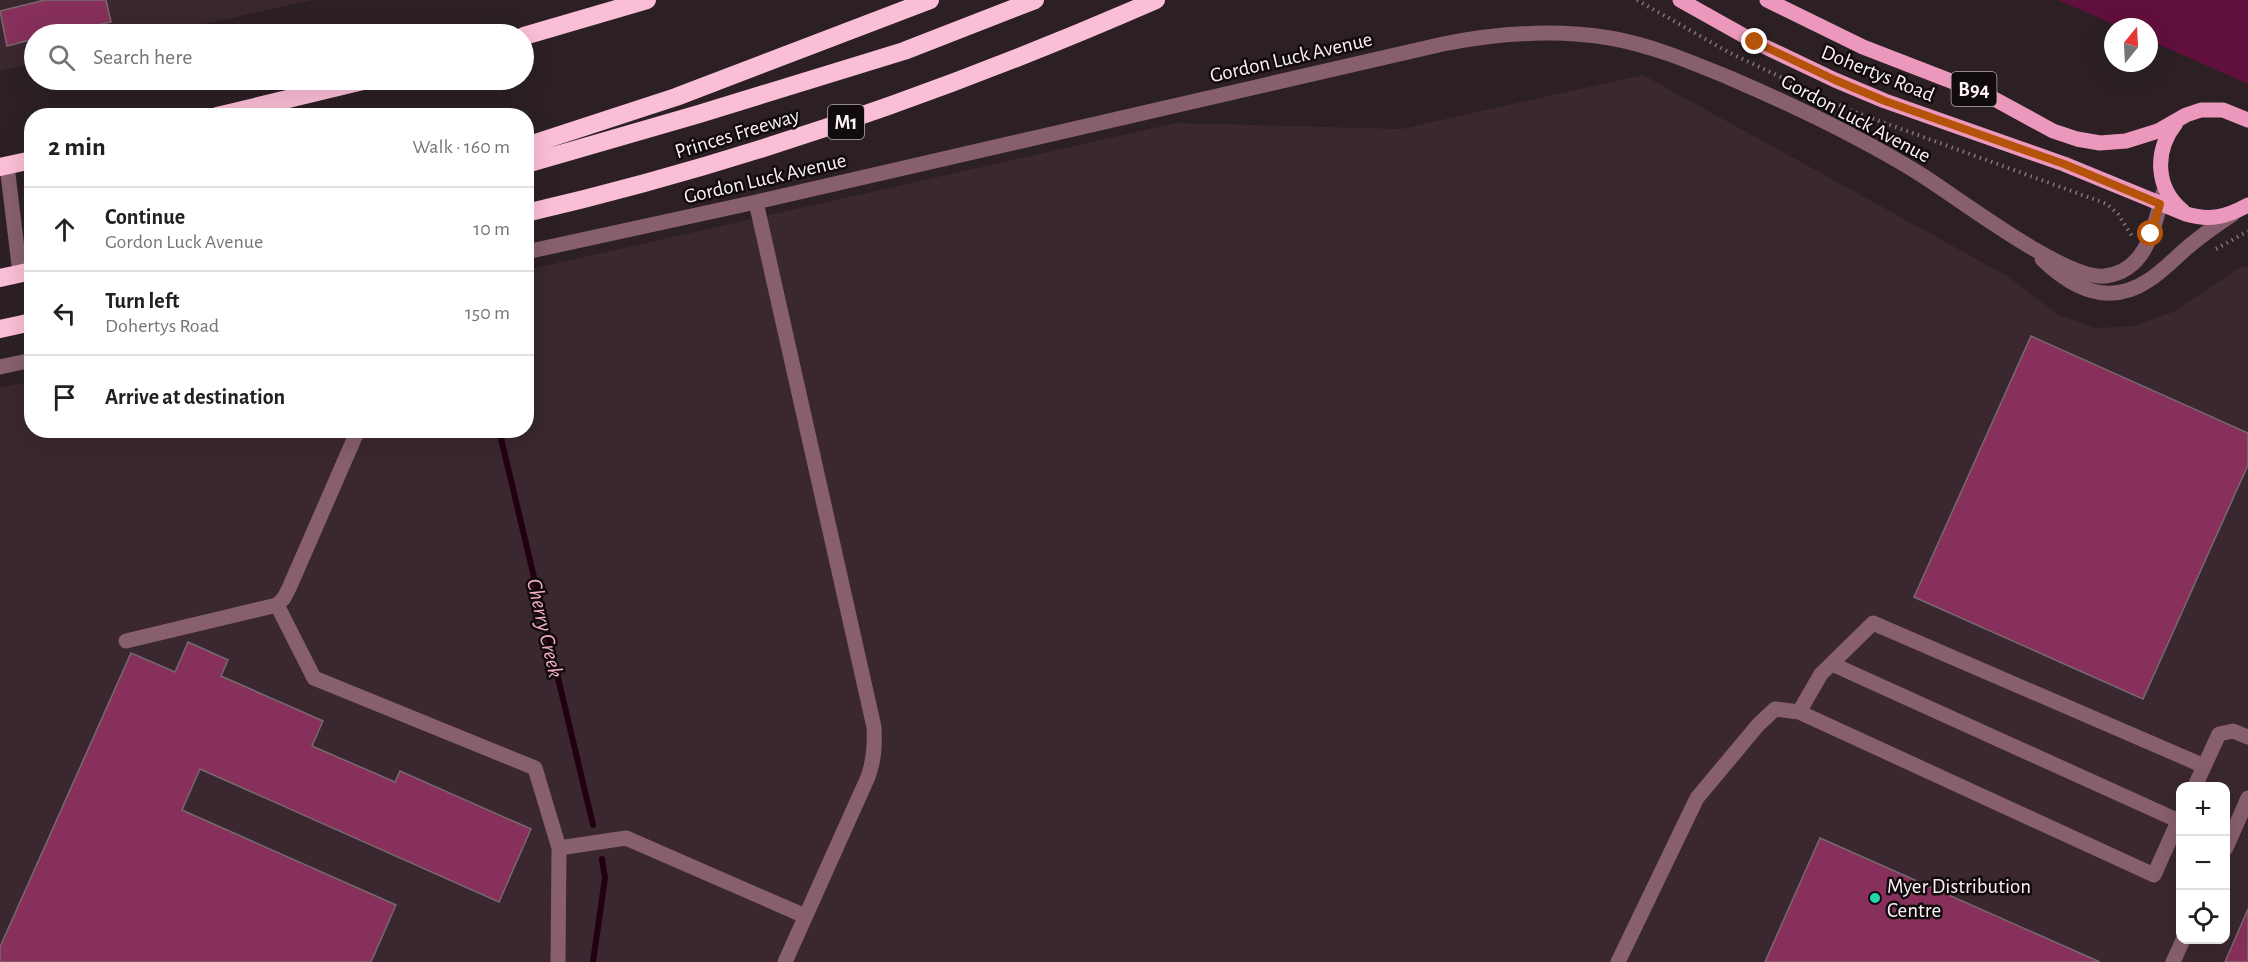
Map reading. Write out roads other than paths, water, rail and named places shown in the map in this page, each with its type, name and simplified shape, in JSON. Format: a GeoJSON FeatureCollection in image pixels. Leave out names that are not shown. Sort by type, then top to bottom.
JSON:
{"type":"FeatureCollection","features":[{"type":"Feature","properties":{"kind":"highway"},"geometry":{"type":"LineString","coordinates":[[534,26],[609,0]]}},
{"type":"Feature","properties":{"kind":"highway"},"geometry":{"type":"LineString","coordinates":[[534,33],[646,0]]}},
{"type":"Feature","properties":{"kind":"highway"},"geometry":{"type":"LineString","coordinates":[[534,143],[676,97],[930,0]]}},
{"type":"Feature","properties":{"kind":"highway"},"geometry":{"type":"LineString","coordinates":[[534,162],[688,118],[904,51],[1035,0]]}},
{"type":"Feature","properties":{"kind":"highway","name":"Princes Freeway"},"geometry":{"type":"LineString","coordinates":[[534,211],[629,189],[762,150],[894,106],[1077,35],[1156,0]]}},
{"type":"Feature","properties":{"kind":"highway"},"geometry":{"type":"LineString","coordinates":[[250,108],[325,90]]}},
{"type":"Feature","properties":{"kind":"highway"},"geometry":{"type":"LineString","coordinates":[[4,166],[24,162]]}},
{"type":"Feature","properties":{"kind":"highway"},"geometry":{"type":"LineString","coordinates":[[0,278],[24,272]]}},
{"type":"Feature","properties":{"kind":"highway"},"geometry":{"type":"LineString","coordinates":[[0,329],[24,324]]}},
{"type":"Feature","properties":{"kind":"main road","name":"Dohertys Road"},"geometry":{"type":"LineString","coordinates":[[1680,0],[1755,42],[1835,80],[1885,101],[2064,164],[2160,204],[2193,216],[2215,218],[2240,209]]}},
{"type":"Feature","properties":{"kind":"main road","name":"Dohertys Road"},"geometry":{"type":"LineString","coordinates":[[1767,0],[1863,47],[1987,95],[2053,131],[2077,139],[2100,142],[2126,141],[2158,131],[2183,117],[2205,109],[2223,110],[2241,117],[2248,127]]}},
{"type":"Feature","properties":{"kind":"main road"},"geometry":{"type":"LineString","coordinates":[[2183,117],[2171,129],[2162,151],[2160,170],[2164,187],[2174,204],[2193,216]]}},
{"type":"Feature","properties":{"kind":"main road"},"geometry":{"type":"LineString","coordinates":[[2240,209],[2248,199]]}},
{"type":"Feature","properties":{"kind":"street","name":"Gordon Luck Avenue"},"geometry":{"type":"LineString","coordinates":[[534,250],[756,202],[1443,44],[1494,35],[1557,33],[1609,38],[1656,50],[1779,99],[1920,174],[2028,247],[2078,287],[2099,293],[2124,291],[2141,285],[2155,276],[2199,238],[2240,209]]}},
{"type":"Feature","properties":{"kind":"street"},"geometry":{"type":"LineString","coordinates":[[4,166],[24,262]]}},
{"type":"Feature","properties":{"kind":"street","name":"Gordon Luck Avenue"},"geometry":{"type":"LineString","coordinates":[[2028,247],[2079,271],[2100,276],[2129,267],[2139,258],[2147,244],[2164,187]]}},
{"type":"Feature","properties":{"kind":"street"},"geometry":{"type":"LineString","coordinates":[[756,202],[874,727],[875,746],[874,761],[868,777],[785,962]]}},
{"type":"Feature","properties":{"kind":"street"},"geometry":{"type":"LineString","coordinates":[[0,367],[24,362]]}},
{"type":"Feature","properties":{"kind":"street"},"geometry":{"type":"LineString","coordinates":[[126,640],[277,605],[284,598],[290,586],[355,438]]}},
{"type":"Feature","properties":{"kind":"street"},"geometry":{"type":"LineString","coordinates":[[277,605],[314,678],[535,768],[559,848],[558,962]]}},
{"type":"Feature","properties":{"kind":"street"},"geometry":{"type":"LineString","coordinates":[[1799,712],[1821,674],[1873,623],[2204,766]]}},
{"type":"Feature","properties":{"kind":"street"},"geometry":{"type":"LineString","coordinates":[[1832,664],[2176,817]]}},
{"type":"Feature","properties":{"kind":"street"},"geometry":{"type":"LineString","coordinates":[[1618,962],[1697,798],[1758,725],[1775,709],[1799,712],[2154,875],[2176,828]]}},
{"type":"Feature","properties":{"kind":"street"},"geometry":{"type":"LineString","coordinates":[[2197,782],[2219,734],[2233,731],[2248,737]]}},
{"type":"Feature","properties":{"kind":"street"},"geometry":{"type":"LineString","coordinates":[[2230,839],[2248,798]]}},
{"type":"Feature","properties":{"kind":"street"},"geometry":{"type":"LineString","coordinates":[[559,848],[626,838],[805,916]]}},
{"type":"Feature","properties":{"kind":"street"},"geometry":{"type":"LineString","coordinates":[[2173,962],[2181,944]]}},
{"type":"Feature","properties":{"kind":"waterway","name":"Cherry Creek"},"geometry":{"type":"LineString","coordinates":[[501,438],[593,825]]}},
{"type":"Feature","properties":{"kind":"waterway","name":"Cherry Creek"},"geometry":{"type":"LineString","coordinates":[[593,962],[605,878],[602,859]]}},
{"type":"Feature","properties":{"kind":"place","name":"Myer Distribution Centre"},"geometry":{"type":"Point","coordinates":[1875,898]}}]}
